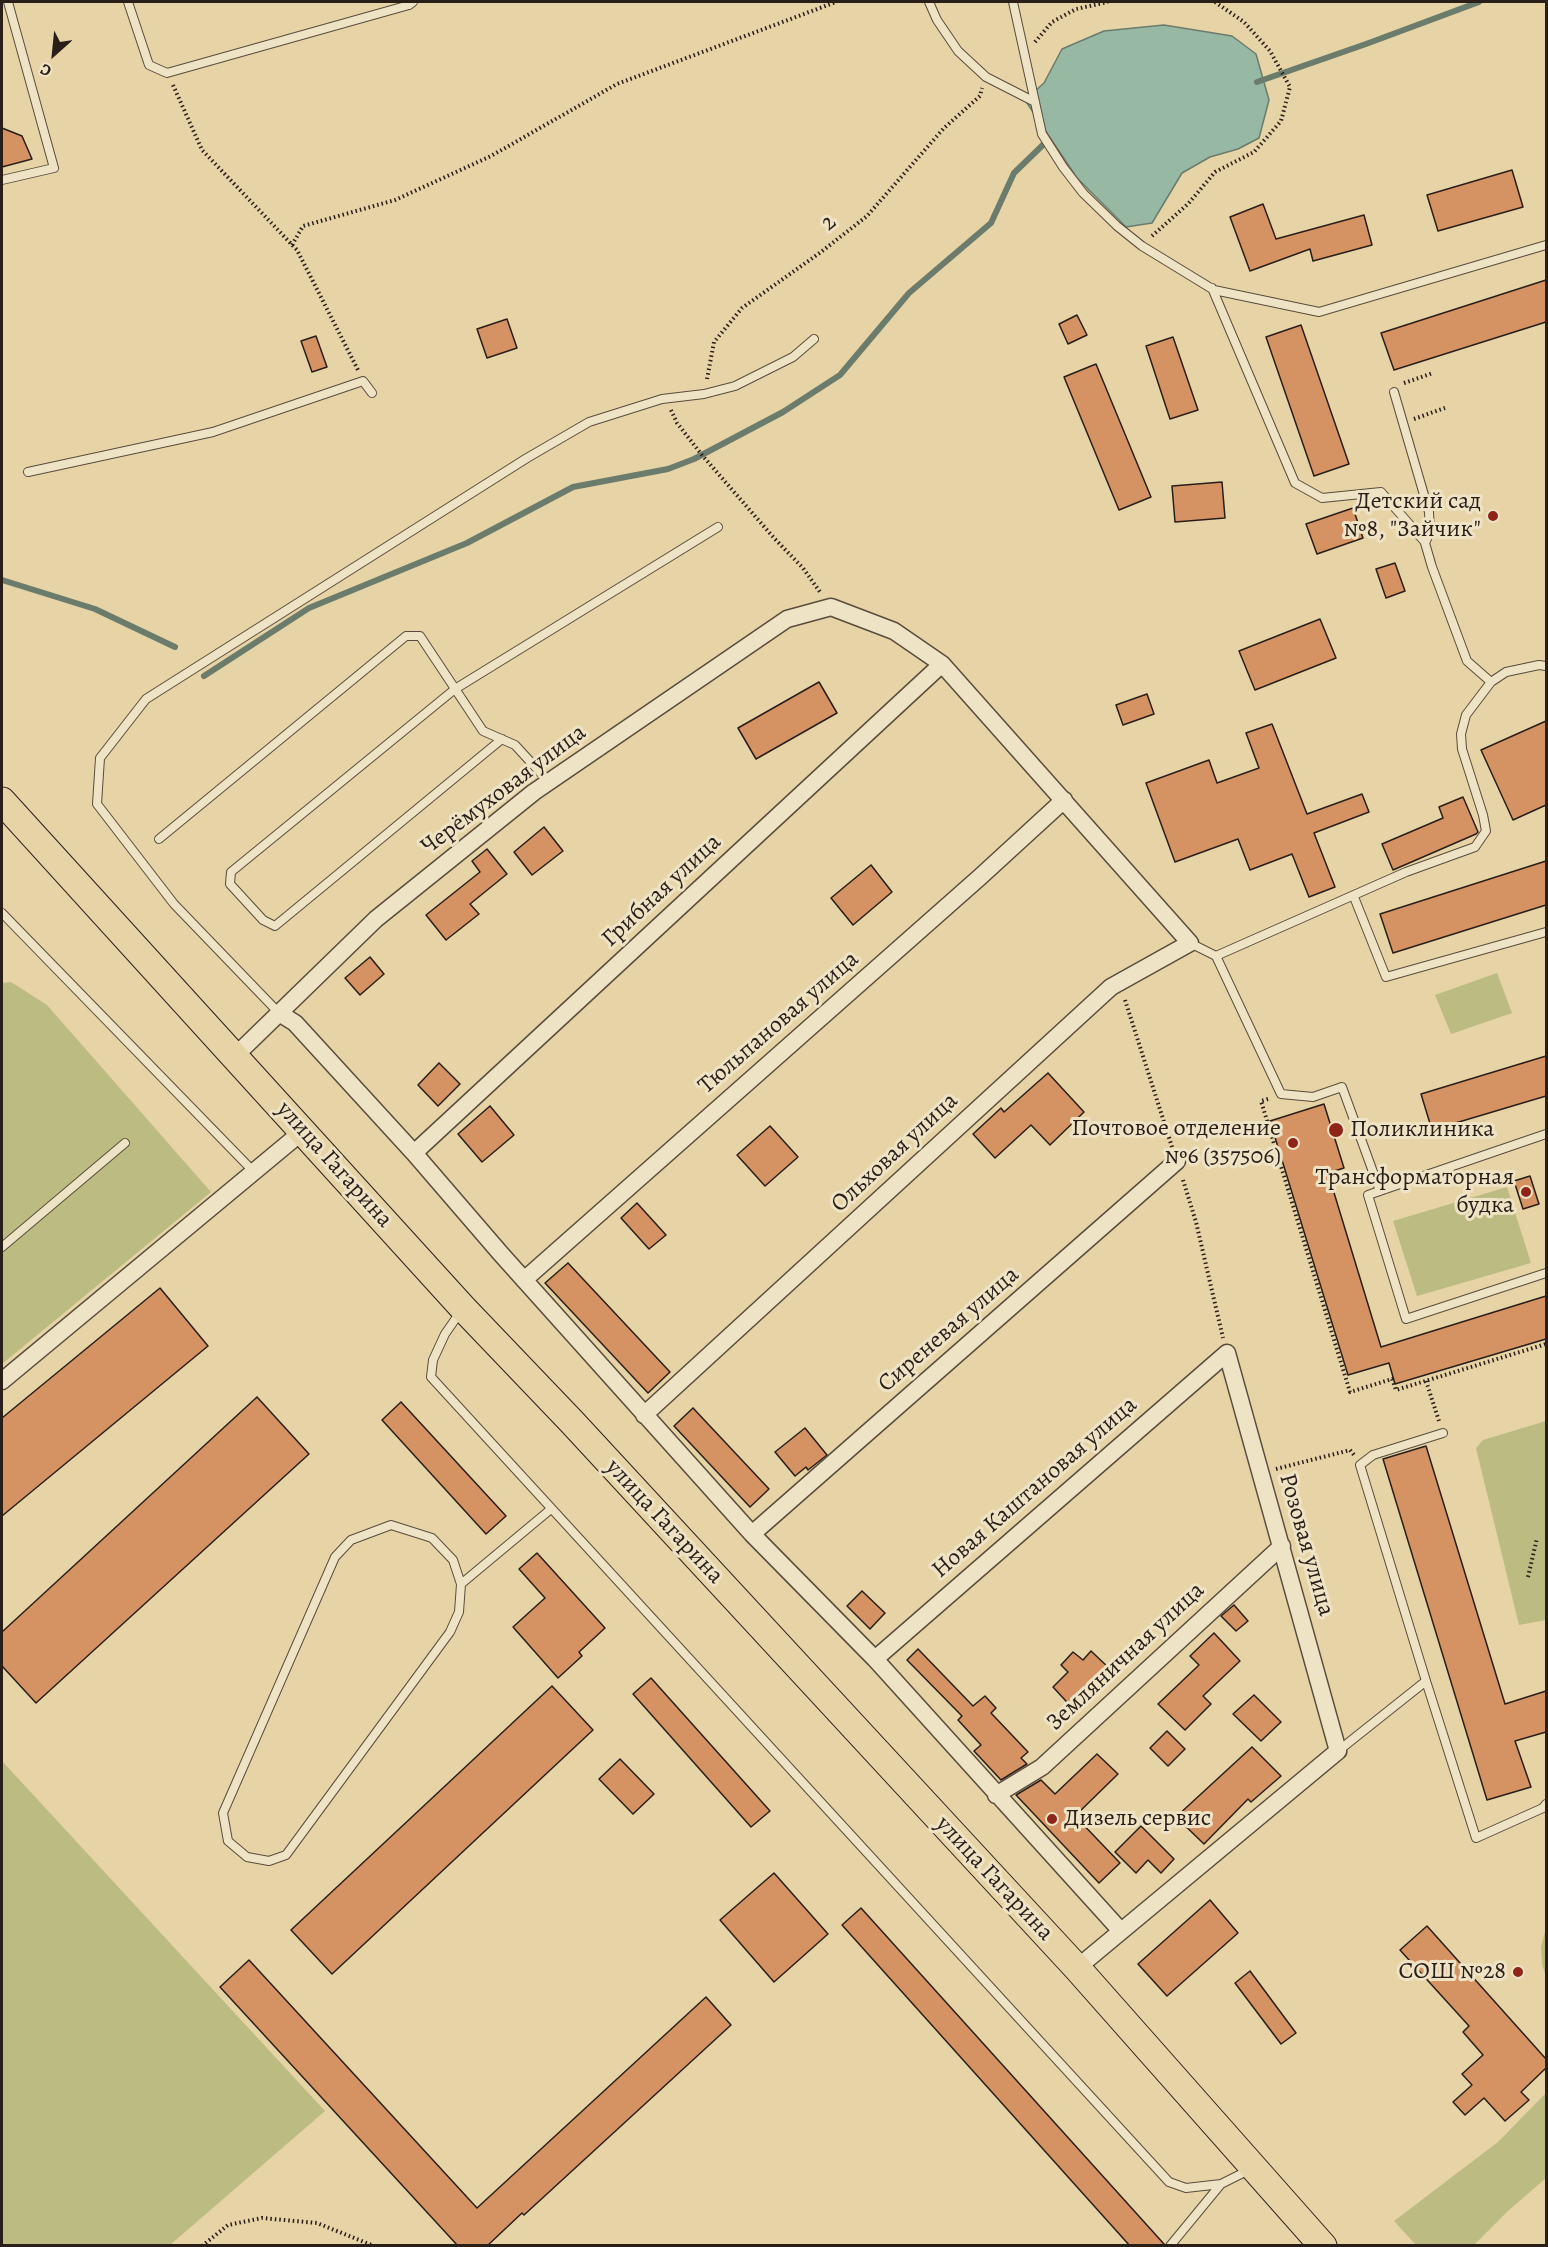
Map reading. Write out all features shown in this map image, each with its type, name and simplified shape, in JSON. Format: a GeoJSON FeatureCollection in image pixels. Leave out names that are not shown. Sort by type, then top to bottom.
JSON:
{"type":"FeatureCollection","features":[{"type":"Feature","properties":{"kind":"main road","name":"улица Гагарина"},"geometry":{"type":"LineString","coordinates":[[2,801],[463,1308],[588,1439],[1077,1968],[1323,2246]]}},
{"type":"Feature","properties":{"kind":"street","name":"Черёмуховая улица"},"geometry":{"type":"LineString","coordinates":[[235,1056],[376,918],[534,792],[787,619],[831,607]]}},
{"type":"Feature","properties":{"kind":"street"},"geometry":{"type":"LineString","coordinates":[[831,607],[894,631],[942,664],[1190,943]]}},
{"type":"Feature","properties":{"kind":"street","name":"Грибная улица"},"geometry":{"type":"LineString","coordinates":[[414,1153],[942,664]]}},
{"type":"Feature","properties":{"kind":"street","name":"Тюльпановая улица"},"geometry":{"type":"LineString","coordinates":[[524,1280],[1064,800]]}},
{"type":"Feature","properties":{"kind":"street","name":"Ольховая улица"},"geometry":{"type":"LineString","coordinates":[[644,1415],[1111,987],[1190,943]]}},
{"type":"Feature","properties":{"kind":"street"},"geometry":{"type":"LineString","coordinates":[[279,1013],[295,1023],[414,1153],[524,1280],[752,1534],[874,1659],[1120,1930]]}},
{"type":"Feature","properties":{"kind":"street"},"geometry":{"type":"LineString","coordinates":[[2,1381],[303,1131]]}},
{"type":"Feature","properties":{"kind":"street","name":"Сиреневая улица"},"geometry":{"type":"LineString","coordinates":[[752,1534],[1177,1161]]}},
{"type":"Feature","properties":{"kind":"street","name":"Розовая улица"},"geometry":{"type":"LineString","coordinates":[[1227,1353],[1338,1751]]}},
{"type":"Feature","properties":{"kind":"street","name":"Новая Каштановая улица"},"geometry":{"type":"LineString","coordinates":[[874,1659],[1227,1353]]}},
{"type":"Feature","properties":{"kind":"street","name":"Земляничная улица"},"geometry":{"type":"LineString","coordinates":[[996,1795],[1042,1767],[1282,1546]]}},
{"type":"Feature","properties":{"kind":"street"},"geometry":{"type":"LineString","coordinates":[[1077,1968],[1338,1751]]}},
{"type":"Feature","properties":{"kind":"lane"},"geometry":{"type":"LineString","coordinates":[[2,180],[54,168],[8,2]]}},
{"type":"Feature","properties":{"kind":"lane"},"geometry":{"type":"LineString","coordinates":[[128,2],[149,65],[168,73],[413,2]]}},
{"type":"Feature","properties":{"kind":"lane"},"geometry":{"type":"LineString","coordinates":[[929,2],[937,20],[958,51],[986,77],[1035,102]]}},
{"type":"Feature","properties":{"kind":"lane"},"geometry":{"type":"LineString","coordinates":[[1013,2],[1042,134],[1054,153],[1083,193],[1117,226],[1142,246],[1212,288],[1319,312],[1546,245]]}},
{"type":"Feature","properties":{"kind":"lane"},"geometry":{"type":"LineString","coordinates":[[1212,288],[1295,483],[1322,498],[1381,492],[1425,542],[1467,661],[1491,682]]}},
{"type":"Feature","properties":{"kind":"lane"},"geometry":{"type":"LineString","coordinates":[[279,1013],[174,904],[97,804],[100,758],[146,699],[528,458],[589,422],[662,399],[704,394],[735,386],[793,357],[814,339]]}},
{"type":"Feature","properties":{"kind":"lane"},"geometry":{"type":"LineString","coordinates":[[28,472],[213,432],[363,381],[372,393]]}},
{"type":"Feature","properties":{"kind":"lane"},"geometry":{"type":"LineString","coordinates":[[1394,392],[1429,512],[1430,532],[1425,542]]}},
{"type":"Feature","properties":{"kind":"lane"},"geometry":{"type":"LineString","coordinates":[[502,739],[275,926],[263,920],[230,884],[231,872],[455,689],[718,527]]}},
{"type":"Feature","properties":{"kind":"lane"},"geometry":{"type":"LineString","coordinates":[[159,839],[406,636],[420,636],[483,731],[515,745],[550,782]]}},
{"type":"Feature","properties":{"kind":"lane"},"geometry":{"type":"LineString","coordinates":[[1216,956],[1354,897],[1406,872],[1475,847],[1486,831],[1483,814],[1462,749],[1461,734],[1466,715],[1491,682],[1506,672],[1539,665],[1546,666]]}},
{"type":"Feature","properties":{"kind":"lane"},"geometry":{"type":"LineString","coordinates":[[1354,897],[1386,977],[1546,932]]}},
{"type":"Feature","properties":{"kind":"lane"},"geometry":{"type":"LineString","coordinates":[[2,913],[254,1172]]}},
{"type":"Feature","properties":{"kind":"lane"},"geometry":{"type":"LineString","coordinates":[[1190,943],[1216,956],[1281,1094],[1312,1097],[1342,1087],[1380,1191]]}},
{"type":"Feature","properties":{"kind":"lane"},"geometry":{"type":"LineString","coordinates":[[1546,1134],[1368,1195],[1406,1319],[1546,1273]]}},
{"type":"Feature","properties":{"kind":"lane"},"geometry":{"type":"LineString","coordinates":[[2,1247],[125,1143]]}},
{"type":"Feature","properties":{"kind":"lane"},"geometry":{"type":"LineString","coordinates":[[463,1308],[445,1334],[433,1360],[431,1377],[1169,2182],[1186,2188],[1221,2184],[1254,2168]]}},
{"type":"Feature","properties":{"kind":"lane"},"geometry":{"type":"LineString","coordinates":[[1443,1433],[1373,1455],[1360,1465],[1476,1838],[1543,1808],[1546,1804]]}},
{"type":"Feature","properties":{"kind":"lane"},"geometry":{"type":"LineString","coordinates":[[461,1584],[453,1560],[432,1538],[391,1525],[351,1539],[335,1557],[223,1813],[228,1841],[247,1857],[270,1861],[286,1855],[450,1632],[459,1612],[461,1584],[551,1509]]}},
{"type":"Feature","properties":{"kind":"lane"},"geometry":{"type":"LineString","coordinates":[[1338,1751],[1426,1681]]}},
{"type":"Feature","properties":{"kind":"lane"},"geometry":{"type":"LineString","coordinates":[[1170,2246],[1221,2184]]}},
{"type":"Feature","properties":{"kind":"path"},"geometry":{"type":"LineString","coordinates":[[292,245],[303,226],[406,195],[491,156],[617,84],[836,2]]}},
{"type":"Feature","properties":{"kind":"path"},"geometry":{"type":"LineString","coordinates":[[1028,35],[1031,46],[1052,22],[1076,9],[1108,2]]}},
{"type":"Feature","properties":{"kind":"path"},"geometry":{"type":"LineString","coordinates":[[1142,246],[1188,204],[1215,172],[1254,152],[1281,121],[1289,86],[1270,51],[1244,22],[1215,2]]}},
{"type":"Feature","properties":{"kind":"path"},"geometry":{"type":"LineString","coordinates":[[168,73],[202,150],[297,250],[363,381]]}},
{"type":"Feature","properties":{"kind":"path","name":"2"},"geometry":{"type":"LineString","coordinates":[[704,394],[714,342],[742,308],[867,216],[944,128],[980,96],[986,77]]}},
{"type":"Feature","properties":{"kind":"path"},"geometry":{"type":"LineString","coordinates":[[1402,383],[1433,374]]}},
{"type":"Feature","properties":{"kind":"path"},"geometry":{"type":"LineString","coordinates":[[1402,424],[1445,408]]}},
{"type":"Feature","properties":{"kind":"path"},"geometry":{"type":"LineString","coordinates":[[677,423],[728,486],[803,568],[831,607]]}},
{"type":"Feature","properties":{"kind":"path"},"geometry":{"type":"LineString","coordinates":[[1281,1094],[1261,1101],[1350,1392],[1392,1379],[1396,1390],[1546,1344]]}},
{"type":"Feature","properties":{"kind":"path"},"geometry":{"type":"LineString","coordinates":[[1426,1381],[1443,1433]]}},
{"type":"Feature","properties":{"kind":"path"},"geometry":{"type":"LineString","coordinates":[[1261,1472],[1350,1450],[1360,1465]]}},
{"type":"Feature","properties":{"kind":"path"},"geometry":{"type":"LineString","coordinates":[[1528,1577],[1537,1538]]}},
{"type":"Feature","properties":{"kind":"path"},"geometry":{"type":"LineString","coordinates":[[202,2246],[228,2225],[262,2218],[317,2223],[374,2246]]}},
{"type":"Feature","properties":{"kind":"green space"},"geometry":{"type":"Polygon","coordinates":[[[1497,973],[1512,1013],[1451,1034],[1435,995],[1497,973]]]}},
{"type":"Feature","properties":{"kind":"green space"},"geometry":{"type":"Polygon","coordinates":[[[11,982],[47,1005],[211,1192],[2,1364],[2,983],[11,982]]]}},
{"type":"Feature","properties":{"kind":"green space"},"geometry":{"type":"Polygon","coordinates":[[[1507,1187],[1531,1263],[1417,1296],[1393,1221],[1507,1187]]]}},
{"type":"Feature","properties":{"kind":"green space"},"geometry":{"type":"Polygon","coordinates":[[[1546,1421],[1546,1620],[1519,1625],[1476,1448],[1483,1440],[1546,1421]]]}},
{"type":"Feature","properties":{"kind":"green space"},"geometry":{"type":"Polygon","coordinates":[[[2,1761],[325,2111],[170,2245],[2,2245],[2,1761]]]}},
{"type":"Feature","properties":{"kind":"green space"},"geometry":{"type":"Polygon","coordinates":[[[1546,1928],[1546,1977],[1542,1964],[1541,1947],[1546,1928]]]}},
{"type":"Feature","properties":{"kind":"green space"},"geometry":{"type":"Polygon","coordinates":[[[1546,2093],[1546,2178],[1474,2245],[1416,2245],[1394,2221],[1498,2142],[1546,2093]]]}},
{"type":"Feature","properties":{"kind":"shaded area"},"geometry":{"type":"Polygon","coordinates":[[[1164,25],[1232,36],[1256,54],[1269,100],[1259,138],[1238,149],[1210,157],[1182,173],[1152,223],[1126,227],[1077,178],[1025,100],[1044,83],[1062,49],[1104,31],[1164,25]]]}},
{"type":"Feature","properties":{"kind":"building"},"geometry":{"type":"Polygon","coordinates":[[[2,128],[22,136],[32,159],[2,167],[2,128]]]}},
{"type":"Feature","properties":{"kind":"building"},"geometry":{"type":"Polygon","coordinates":[[[1512,170],[1523,207],[1438,231],[1427,195],[1512,170]]]}},
{"type":"Feature","properties":{"kind":"building"},"geometry":{"type":"Polygon","coordinates":[[[1263,204],[1276,239],[1364,215],[1372,245],[1313,261],[1310,249],[1250,271],[1230,217],[1263,204]]]}},
{"type":"Feature","properties":{"kind":"building"},"geometry":{"type":"Polygon","coordinates":[[[1546,280],[1546,322],[1394,370],[1381,333],[1546,280]]]}},
{"type":"Feature","properties":{"kind":"building"},"geometry":{"type":"Polygon","coordinates":[[[1077,315],[1087,335],[1068,344],[1059,324],[1077,315]]]}},
{"type":"Feature","properties":{"kind":"building"},"geometry":{"type":"Polygon","coordinates":[[[507,319],[517,348],[487,358],[477,329],[507,319]]]}},
{"type":"Feature","properties":{"kind":"building"},"geometry":{"type":"Polygon","coordinates":[[[1301,325],[1349,464],[1314,476],[1266,337],[1301,325]]]}},
{"type":"Feature","properties":{"kind":"building"},"geometry":{"type":"Polygon","coordinates":[[[316,336],[327,367],[312,372],[301,341],[316,336]]]}},
{"type":"Feature","properties":{"kind":"building"},"geometry":{"type":"Polygon","coordinates":[[[1173,337],[1198,410],[1170,419],[1146,346],[1173,337]]]}},
{"type":"Feature","properties":{"kind":"building"},"geometry":{"type":"Polygon","coordinates":[[[1096,364],[1151,497],[1119,510],[1064,377],[1096,364]]]}},
{"type":"Feature","properties":{"kind":"building"},"geometry":{"type":"Polygon","coordinates":[[[1222,482],[1225,518],[1175,522],[1172,486],[1222,482]]]}},
{"type":"Feature","properties":{"kind":"building"},"geometry":{"type":"Polygon","coordinates":[[[1353,508],[1363,538],[1317,554],[1306,524],[1353,508]]]}},
{"type":"Feature","properties":{"kind":"building"},"geometry":{"type":"Polygon","coordinates":[[[1395,563],[1405,591],[1386,598],[1376,569],[1395,563]]]}},
{"type":"Feature","properties":{"kind":"building"},"geometry":{"type":"Polygon","coordinates":[[[1320,619],[1336,658],[1255,690],[1239,651],[1320,619]]]}},
{"type":"Feature","properties":{"kind":"building"},"geometry":{"type":"Polygon","coordinates":[[[819,682],[837,713],[756,759],[738,728],[819,682]]]}},
{"type":"Feature","properties":{"kind":"building"},"geometry":{"type":"Polygon","coordinates":[[[1147,694],[1154,714],[1123,725],[1116,705],[1147,694]]]}},
{"type":"Feature","properties":{"kind":"building"},"geometry":{"type":"Polygon","coordinates":[[[1546,721],[1546,805],[1513,820],[1481,750],[1546,721]]]}},
{"type":"Feature","properties":{"kind":"building"},"geometry":{"type":"Polygon","coordinates":[[[1272,724],[1307,814],[1362,794],[1369,812],[1314,833],[1335,887],[1309,897],[1292,854],[1250,870],[1238,839],[1175,862],[1146,783],[1209,760],[1217,783],[1259,768],[1246,733],[1272,724]]]}},
{"type":"Feature","properties":{"kind":"building"},"geometry":{"type":"Polygon","coordinates":[[[1463,797],[1478,832],[1393,870],[1382,844],[1443,818],[1439,807],[1463,797]]]}},
{"type":"Feature","properties":{"kind":"building"},"geometry":{"type":"Polygon","coordinates":[[[544,827],[563,851],[532,875],[514,852],[544,827]]]}},
{"type":"Feature","properties":{"kind":"building"},"geometry":{"type":"Polygon","coordinates":[[[487,849],[507,874],[470,904],[479,914],[446,940],[426,915],[480,872],[472,861],[487,849]]]}},
{"type":"Feature","properties":{"kind":"building"},"geometry":{"type":"Polygon","coordinates":[[[1546,861],[1546,905],[1393,953],[1380,914],[1546,861]]]}},
{"type":"Feature","properties":{"kind":"building"},"geometry":{"type":"Polygon","coordinates":[[[871,865],[892,892],[853,925],[831,898],[871,865]]]}},
{"type":"Feature","properties":{"kind":"building"},"geometry":{"type":"Polygon","coordinates":[[[370,957],[384,974],[360,995],[345,978],[370,957]]]}},
{"type":"Feature","properties":{"kind":"building"},"geometry":{"type":"Polygon","coordinates":[[[1546,1056],[1546,1096],[1432,1130],[1421,1094],[1546,1056]]]}},
{"type":"Feature","properties":{"kind":"building"},"geometry":{"type":"Polygon","coordinates":[[[439,1063],[460,1084],[438,1106],[418,1085],[439,1063]]]}},
{"type":"Feature","properties":{"kind":"building"},"geometry":{"type":"Polygon","coordinates":[[[1048,1073],[1084,1112],[1050,1145],[1031,1125],[995,1158],[973,1134],[1001,1108],[1004,1112],[1048,1073]]]}},
{"type":"Feature","properties":{"kind":"building"},"geometry":{"type":"Polygon","coordinates":[[[1324,1104],[1344,1168],[1328,1173],[1381,1347],[1546,1296],[1546,1339],[1395,1384],[1389,1363],[1348,1375],[1270,1121],[1324,1104]]]}},
{"type":"Feature","properties":{"kind":"building"},"geometry":{"type":"Polygon","coordinates":[[[490,1106],[514,1135],[482,1162],[458,1134],[490,1106]]]}},
{"type":"Feature","properties":{"kind":"building"},"geometry":{"type":"Polygon","coordinates":[[[770,1126],[798,1157],[765,1186],[737,1155],[770,1126]]]}},
{"type":"Feature","properties":{"kind":"building","name":"Трансформаторная будка"},"geometry":{"type":"Polygon","coordinates":[[[1530,1176],[1539,1204],[1523,1209],[1514,1181],[1530,1176]]]}},
{"type":"Feature","properties":{"kind":"building"},"geometry":{"type":"Polygon","coordinates":[[[637,1203],[666,1235],[649,1249],[621,1218],[637,1203]]]}},
{"type":"Feature","properties":{"kind":"building"},"geometry":{"type":"Polygon","coordinates":[[[568,1263],[670,1372],[648,1393],[545,1283],[568,1263]]]}},
{"type":"Feature","properties":{"kind":"building"},"geometry":{"type":"Polygon","coordinates":[[[160,1288],[208,1346],[2,1516],[2,1418],[160,1288]]]}},
{"type":"Feature","properties":{"kind":"building"},"geometry":{"type":"Polygon","coordinates":[[[257,1397],[309,1454],[36,1703],[2,1666],[2,1632],[257,1397]]]}},
{"type":"Feature","properties":{"kind":"building"},"geometry":{"type":"Polygon","coordinates":[[[401,1402],[506,1516],[486,1534],[382,1420],[401,1402]]]}},
{"type":"Feature","properties":{"kind":"building"},"geometry":{"type":"Polygon","coordinates":[[[693,1408],[769,1489],[750,1507],[674,1426],[693,1408]]]}},
{"type":"Feature","properties":{"kind":"building"},"geometry":{"type":"Polygon","coordinates":[[[805,1428],[827,1455],[808,1470],[806,1467],[795,1476],[775,1452],[805,1428]]]}},
{"type":"Feature","properties":{"kind":"building"},"geometry":{"type":"Polygon","coordinates":[[[1426,1446],[1505,1704],[1546,1691],[1546,1732],[1515,1741],[1531,1787],[1487,1800],[1383,1459],[1426,1446]]]}},
{"type":"Feature","properties":{"kind":"building"},"geometry":{"type":"Polygon","coordinates":[[[537,1553],[605,1628],[579,1652],[582,1656],[558,1678],[513,1627],[545,1598],[519,1569],[537,1553]]]}},
{"type":"Feature","properties":{"kind":"building"},"geometry":{"type":"Polygon","coordinates":[[[862,1591],[885,1613],[870,1629],[847,1606],[862,1591]]]}},
{"type":"Feature","properties":{"kind":"building"},"geometry":{"type":"Polygon","coordinates":[[[1234,1605],[1248,1621],[1236,1631],[1221,1616],[1234,1605]]]}},
{"type":"Feature","properties":{"kind":"building"},"geometry":{"type":"Polygon","coordinates":[[[1214,1633],[1240,1661],[1203,1696],[1211,1704],[1185,1730],[1158,1704],[1199,1665],[1190,1656],[1214,1633]]]}},
{"type":"Feature","properties":{"kind":"building"},"geometry":{"type":"Polygon","coordinates":[[[918,1649],[973,1706],[985,1696],[996,1708],[991,1713],[1028,1752],[1021,1758],[1027,1764],[1001,1780],[974,1751],[981,1745],[958,1720],[962,1716],[907,1660],[918,1649]]]}},
{"type":"Feature","properties":{"kind":"building"},"geometry":{"type":"Polygon","coordinates":[[[1091,1651],[1109,1668],[1102,1675],[1108,1681],[1076,1712],[1053,1687],[1068,1672],[1061,1665],[1073,1652],[1083,1660],[1091,1651]]]}},
{"type":"Feature","properties":{"kind":"building"},"geometry":{"type":"Polygon","coordinates":[[[651,1678],[770,1811],[751,1827],[633,1694],[651,1678]]]}},
{"type":"Feature","properties":{"kind":"building"},"geometry":{"type":"Polygon","coordinates":[[[552,1686],[593,1730],[332,1974],[291,1930],[552,1686]]]}},
{"type":"Feature","properties":{"kind":"building"},"geometry":{"type":"Polygon","coordinates":[[[1254,1695],[1281,1722],[1261,1741],[1233,1714],[1254,1695]]]}},
{"type":"Feature","properties":{"kind":"building"},"geometry":{"type":"Polygon","coordinates":[[[1167,1731],[1185,1749],[1168,1766],[1150,1748],[1167,1731]]]}},
{"type":"Feature","properties":{"kind":"building"},"geometry":{"type":"Polygon","coordinates":[[[1252,1747],[1281,1776],[1251,1802],[1248,1799],[1204,1844],[1176,1817],[1252,1747]]]}},
{"type":"Feature","properties":{"kind":"building"},"geometry":{"type":"Polygon","coordinates":[[[1097,1754],[1118,1774],[1075,1816],[1120,1863],[1099,1883],[1016,1795],[1041,1780],[1055,1794],[1097,1754]]]}},
{"type":"Feature","properties":{"kind":"building"},"geometry":{"type":"Polygon","coordinates":[[[620,1759],[654,1794],[633,1814],[599,1779],[620,1759]]]}},
{"type":"Feature","properties":{"kind":"building"},"geometry":{"type":"Polygon","coordinates":[[[1141,1826],[1174,1859],[1161,1873],[1148,1860],[1136,1873],[1115,1852],[1141,1826]]]}},
{"type":"Feature","properties":{"kind":"building"},"geometry":{"type":"Polygon","coordinates":[[[774,1873],[828,1934],[774,1982],[720,1920],[774,1873]]]}},
{"type":"Feature","properties":{"kind":"building"},"geometry":{"type":"Polygon","coordinates":[[[1210,1900],[1238,1933],[1167,1996],[1138,1964],[1210,1900]]]}},
{"type":"Feature","properties":{"kind":"building"},"geometry":{"type":"Polygon","coordinates":[[[861,1908],[1164,2246],[1130,2246],[842,1925],[861,1908]]]}},
{"type":"Feature","properties":{"kind":"building"},"geometry":{"type":"Polygon","coordinates":[[[1427,1926],[1546,2059],[1546,2068],[1521,2092],[1529,2100],[1505,2121],[1484,2098],[1465,2115],[1453,2102],[1472,2085],[1462,2074],[1483,2055],[1463,2032],[1469,2026],[1400,1950],[1427,1926]]]}},
{"type":"Feature","properties":{"kind":"building"},"geometry":{"type":"Polygon","coordinates":[[[249,1960],[477,2208],[706,1997],[731,2025],[524,2215],[522,2213],[487,2246],[458,2246],[220,1987],[249,1960]]]}},
{"type":"Feature","properties":{"kind":"building"},"geometry":{"type":"Polygon","coordinates":[[[1250,1971],[1296,2033],[1281,2044],[1235,1983],[1250,1971]]]}},
{"type":"Feature","properties":{"kind":"waterway"},"geometry":{"type":"LineString","coordinates":[[1257,82],[1479,2]]}},
{"type":"Feature","properties":{"kind":"waterway"},"geometry":{"type":"LineString","coordinates":[[204,676],[309,608],[467,543],[573,487],[668,469],[694,459],[783,412],[840,375],[909,293],[991,223],[1014,173],[1048,140]]}},
{"type":"Feature","properties":{"kind":"waterway"},"geometry":{"type":"LineString","coordinates":[[2,580],[95,609],[175,647]]}},
{"type":"Feature","properties":{"kind":"place","name":"Детский сад №8, \"Зайчик\""},"geometry":{"type":"Point","coordinates":[1493,516]}},
{"type":"Feature","properties":{"kind":"place","name":"Поликлиника"},"geometry":{"type":"Point","coordinates":[1336,1130]}},
{"type":"Feature","properties":{"kind":"place","name":"Почтовое отделение №6 (357506)"},"geometry":{"type":"Point","coordinates":[1293,1143]}},
{"type":"Feature","properties":{"kind":"place","name":"Трансформаторная будка"},"geometry":{"type":"Point","coordinates":[1526,1192]}},
{"type":"Feature","properties":{"kind":"place","name":"Дизель сервис"},"geometry":{"type":"Point","coordinates":[1052,1819]}},
{"type":"Feature","properties":{"kind":"place","name":"СОШ №28"},"geometry":{"type":"Point","coordinates":[1518,1972]}}]}
